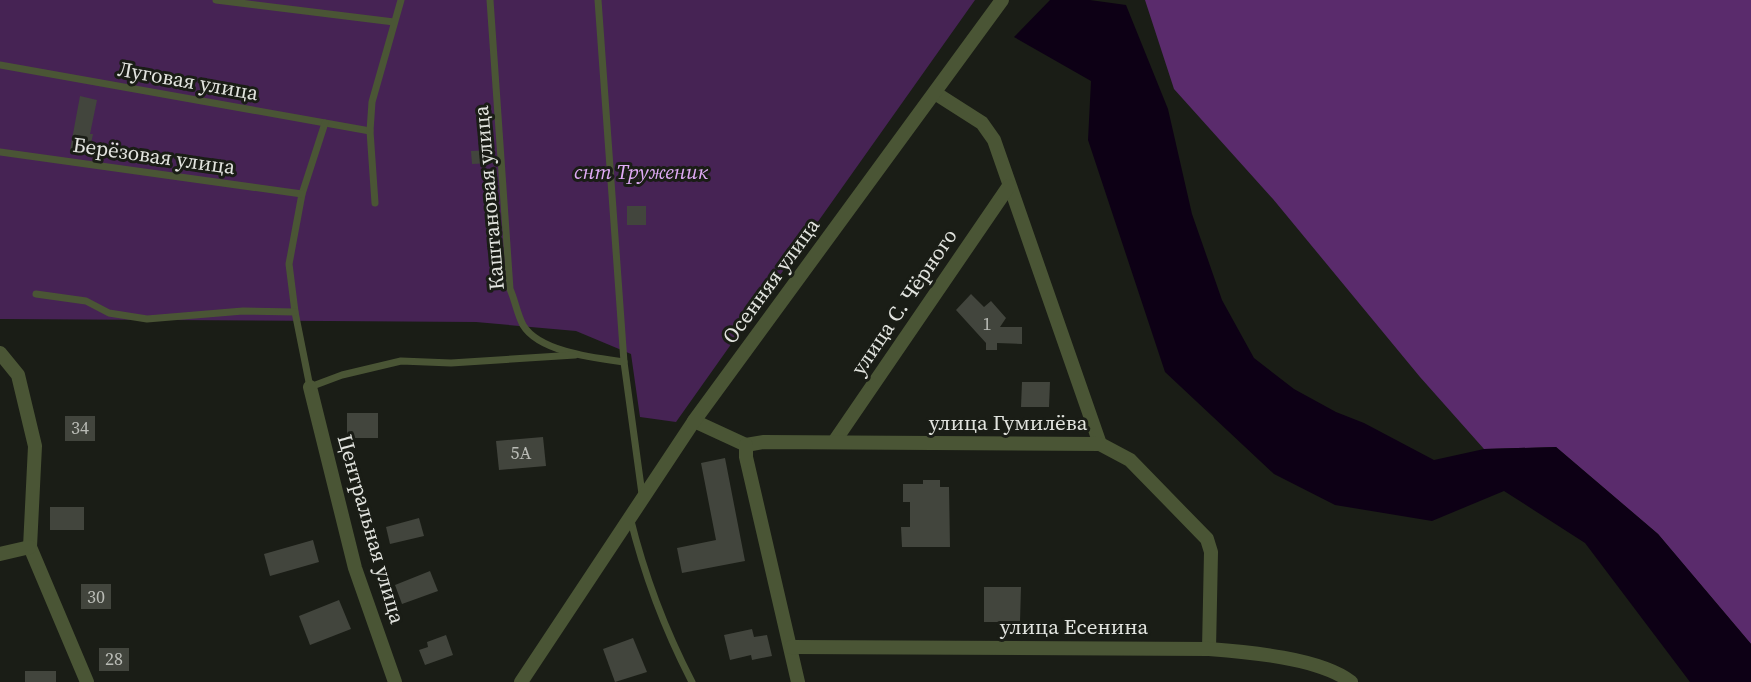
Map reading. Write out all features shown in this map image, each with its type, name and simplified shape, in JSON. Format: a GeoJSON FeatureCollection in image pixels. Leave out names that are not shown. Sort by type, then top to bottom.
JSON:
{"type":"FeatureCollection","features":[{"type":"Feature","properties":{"kind":"street","name":"Осенняя улица"},"geometry":{"type":"LineString","coordinates":[[521,682],[694,421],[1002,0]]}},
{"type":"Feature","properties":{"kind":"street"},"geometry":{"type":"LineString","coordinates":[[935,93],[982,123],[994,140],[1100,444]]}},
{"type":"Feature","properties":{"kind":"street","name":"улица С. Чёрного"},"geometry":{"type":"LineString","coordinates":[[834,442],[1009,186]]}},
{"type":"Feature","properties":{"kind":"street"},"geometry":{"type":"LineString","coordinates":[[0,353],[18,375],[35,446],[30,547],[87,682]]}},
{"type":"Feature","properties":{"kind":"street","name":"Центральная улица"},"geometry":{"type":"LineString","coordinates":[[310,387],[355,568],[395,682]]}},
{"type":"Feature","properties":{"kind":"street"},"geometry":{"type":"LineString","coordinates":[[694,421],[746,445],[746,457],[798,682]]}},
{"type":"Feature","properties":{"kind":"street","name":"улица Гумилёва"},"geometry":{"type":"LineString","coordinates":[[746,445],[764,442],[1100,444],[1130,460],[1207,539],[1211,552],[1209,649]]}},
{"type":"Feature","properties":{"kind":"street"},"geometry":{"type":"LineString","coordinates":[[0,554],[30,547]]}},
{"type":"Feature","properties":{"kind":"street","name":"улица Есенина"},"geometry":{"type":"LineString","coordinates":[[790,647],[1209,649],[1260,653],[1338,672],[1351,682]]}},
{"type":"Feature","properties":{"kind":"lane"},"geometry":{"type":"LineString","coordinates":[[216,0],[394,22]]}},
{"type":"Feature","properties":{"kind":"lane"},"geometry":{"type":"LineString","coordinates":[[375,203],[370,131],[372,102],[401,0]]}},
{"type":"Feature","properties":{"kind":"lane","name":"Каштановая улица"},"geometry":{"type":"LineString","coordinates":[[490,0],[510,289],[524,327],[545,343],[575,355],[624,362]]}},
{"type":"Feature","properties":{"kind":"lane"},"geometry":{"type":"LineString","coordinates":[[598,0],[624,362],[643,497]]}},
{"type":"Feature","properties":{"kind":"lane","name":"Луговая улица"},"geometry":{"type":"LineString","coordinates":[[0,65],[370,131]]}},
{"type":"Feature","properties":{"kind":"lane"},"geometry":{"type":"LineString","coordinates":[[325,123],[302,194],[289,264],[295,312],[310,387],[342,375],[401,361],[451,363],[575,355]]}},
{"type":"Feature","properties":{"kind":"lane","name":"Берёзовая улица"},"geometry":{"type":"LineString","coordinates":[[0,152],[302,194]]}},
{"type":"Feature","properties":{"kind":"lane"},"geometry":{"type":"LineString","coordinates":[[36,294],[86,300],[109,313],[147,319],[243,312],[295,312]]}},
{"type":"Feature","properties":{"kind":"lane"},"geometry":{"type":"LineString","coordinates":[[630,516],[637,546],[673,646],[692,682]]}},
{"type":"Feature","properties":{"kind":"green space","name":"снт Труженик"},"geometry":{"type":"Polygon","coordinates":[[[0,0],[975,0],[676,422],[640,417],[631,354],[576,331],[476,322],[0,319],[0,0]]]}},
{"type":"Feature","properties":{"kind":"shaded area"},"geometry":{"type":"Polygon","coordinates":[[[1050,0],[1090,0],[1126,5],[1168,109],[1192,214],[1222,300],[1254,358],[1294,389],[1434,460],[1484,449],[1556,447],[1658,534],[1751,644],[1751,682],[1690,682],[1585,543],[1504,491],[1432,521],[1335,505],[1274,474],[1165,372],[1088,140],[1091,81],[1014,37],[1050,0]]]}},
{"type":"Feature","properties":{"kind":"shaded area"},"geometry":{"type":"Polygon","coordinates":[[[1145,0],[1751,0],[1751,644],[1658,534],[1556,447],[1484,449],[1420,377],[1273,199],[1174,89],[1145,0]]]}},
{"type":"Feature","properties":{"kind":"building"},"geometry":{"type":"Polygon","coordinates":[[[80,96],[97,100],[89,153],[70,150],[80,96]]]}},
{"type":"Feature","properties":{"kind":"building"},"geometry":{"type":"Polygon","coordinates":[[[492,150],[493,163],[472,164],[471,151],[492,150]]]}},
{"type":"Feature","properties":{"kind":"building"},"geometry":{"type":"Polygon","coordinates":[[[627,206],[646,206],[646,225],[627,225],[627,206]]]}},
{"type":"Feature","properties":{"kind":"building"},"geometry":{"type":"Polygon","coordinates":[[[971,294],[984,307],[991,301],[1006,318],[1000,327],[1022,327],[1022,344],[997,343],[997,350],[986,350],[986,343],[956,310],[971,294]]]}},
{"type":"Feature","properties":{"kind":"building"},"geometry":{"type":"Polygon","coordinates":[[[1022,382],[1050,382],[1049,407],[1021,407],[1022,382]]]}},
{"type":"Feature","properties":{"kind":"building"},"geometry":{"type":"Polygon","coordinates":[[[347,413],[378,413],[378,438],[347,438],[347,413]]]}},
{"type":"Feature","properties":{"kind":"building"},"geometry":{"type":"Polygon","coordinates":[[[65,416],[95,416],[95,441],[65,441],[65,416]]]}},
{"type":"Feature","properties":{"kind":"building"},"geometry":{"type":"Polygon","coordinates":[[[543,437],[546,466],[499,470],[496,441],[543,437]]]}},
{"type":"Feature","properties":{"kind":"building"},"geometry":{"type":"Polygon","coordinates":[[[725,458],[745,561],[682,573],[677,548],[716,540],[701,463],[725,458]]]}},
{"type":"Feature","properties":{"kind":"building"},"geometry":{"type":"Polygon","coordinates":[[[923,480],[940,480],[940,487],[949,487],[950,547],[902,547],[901,527],[910,527],[910,502],[903,502],[903,484],[923,484],[923,480]]]}},
{"type":"Feature","properties":{"kind":"building"},"geometry":{"type":"Polygon","coordinates":[[[50,507],[84,507],[84,530],[50,530],[50,507]]]}},
{"type":"Feature","properties":{"kind":"building"},"geometry":{"type":"Polygon","coordinates":[[[419,518],[424,536],[390,544],[386,527],[419,518]]]}},
{"type":"Feature","properties":{"kind":"building"},"geometry":{"type":"Polygon","coordinates":[[[313,540],[319,562],[270,576],[264,554],[313,540]]]}},
{"type":"Feature","properties":{"kind":"building"},"geometry":{"type":"Polygon","coordinates":[[[430,571],[438,591],[402,604],[395,585],[430,571]]]}},
{"type":"Feature","properties":{"kind":"building"},"geometry":{"type":"Polygon","coordinates":[[[81,584],[111,584],[111,609],[81,609],[81,584]]]}},
{"type":"Feature","properties":{"kind":"building"},"geometry":{"type":"Polygon","coordinates":[[[984,587],[1021,587],[1020,622],[984,622],[984,587]]]}},
{"type":"Feature","properties":{"kind":"building"},"geometry":{"type":"Polygon","coordinates":[[[339,600],[351,629],[310,645],[299,616],[339,600]]]}},
{"type":"Feature","properties":{"kind":"building"},"geometry":{"type":"Polygon","coordinates":[[[752,629],[754,637],[767,635],[772,656],[752,660],[751,655],[730,660],[724,635],[752,629]]]}},
{"type":"Feature","properties":{"kind":"building"},"geometry":{"type":"Polygon","coordinates":[[[446,635],[453,655],[425,665],[419,650],[428,647],[427,642],[446,635]]]}},
{"type":"Feature","properties":{"kind":"building"},"geometry":{"type":"Polygon","coordinates":[[[633,638],[647,672],[615,682],[603,649],[633,638]]]}},
{"type":"Feature","properties":{"kind":"building"},"geometry":{"type":"Polygon","coordinates":[[[99,648],[129,648],[129,671],[99,671],[99,648]]]}},
{"type":"Feature","properties":{"kind":"building"},"geometry":{"type":"Polygon","coordinates":[[[25,671],[56,671],[56,682],[25,682],[25,671]]]}}]}
